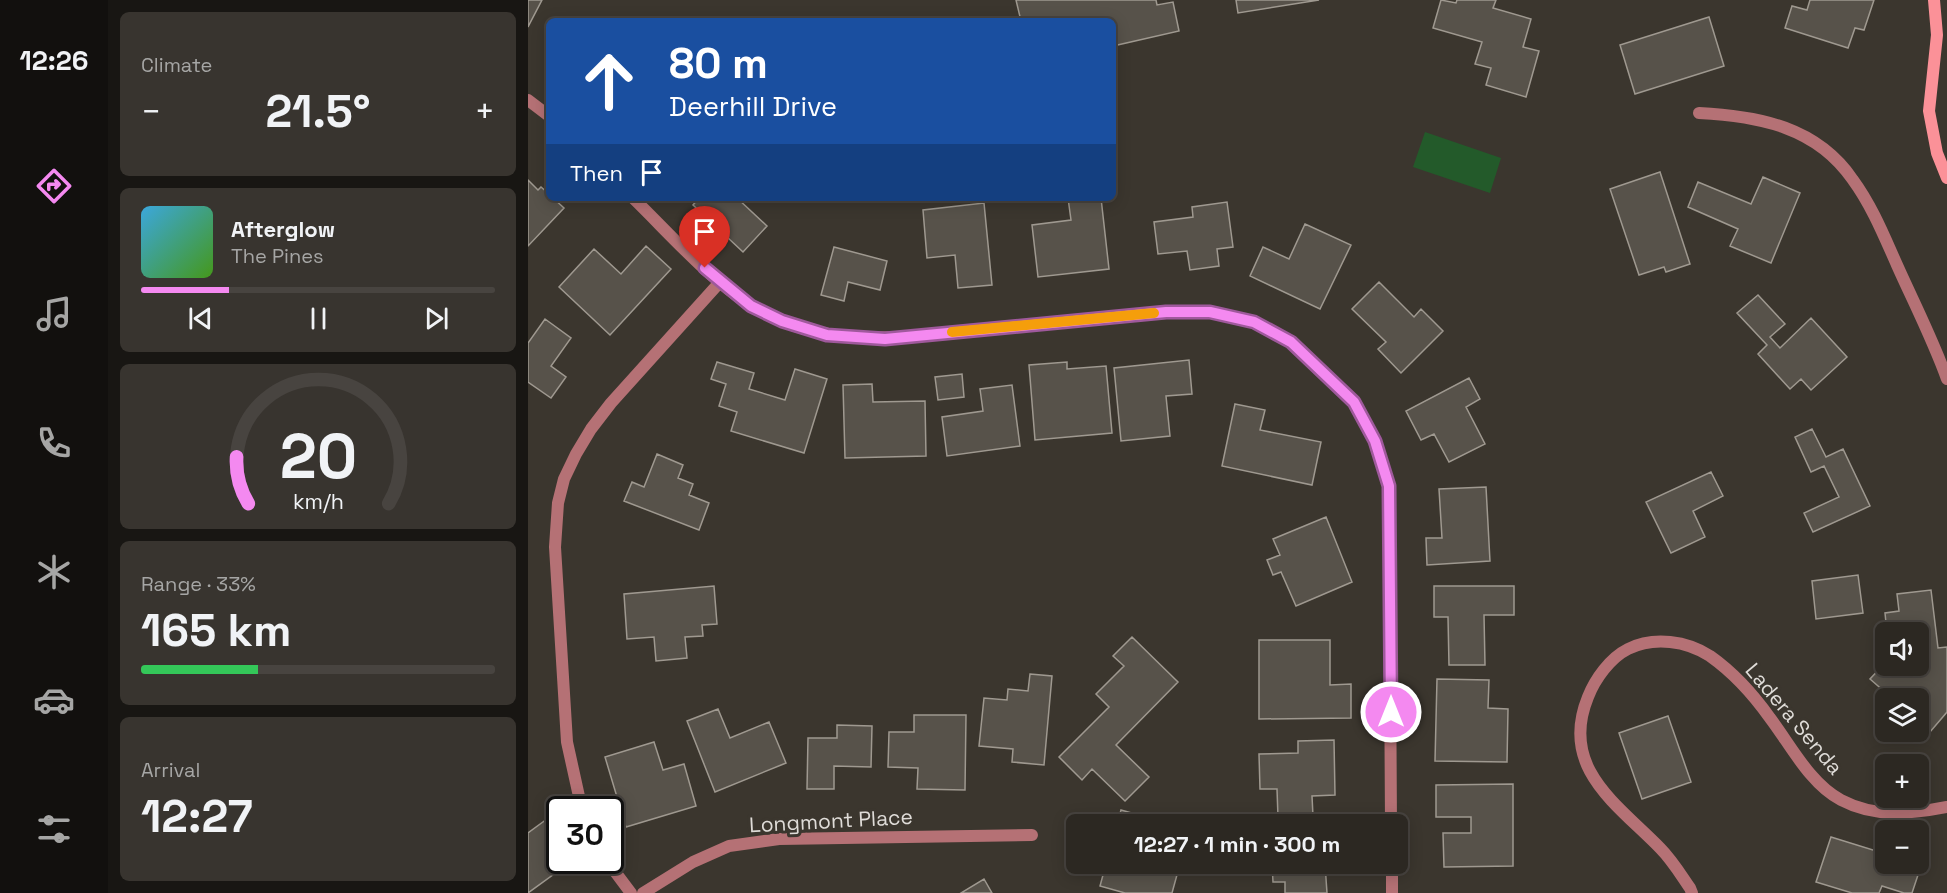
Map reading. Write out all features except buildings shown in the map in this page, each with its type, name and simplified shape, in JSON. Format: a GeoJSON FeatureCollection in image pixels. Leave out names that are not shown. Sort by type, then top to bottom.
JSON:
{"type":"FeatureCollection","features":[{"type":"Feature","properties":{"kind":"street"},"geometry":{"type":"LineString","coordinates":[[1934,0],[1937,35],[1929,111],[1937,153],[1947,178]]}},
{"type":"Feature","properties":{"kind":"street"},"geometry":{"type":"LineString","coordinates":[[528,100],[546,114]]}},
{"type":"Feature","properties":{"kind":"street"},"geometry":{"type":"LineString","coordinates":[[1699,113],[1732,115],[1791,129],[1818,144],[1837,161],[1852,178],[1876,220],[1947,379]]}},
{"type":"Feature","properties":{"kind":"street"},"geometry":{"type":"LineString","coordinates":[[636,201],[720,282],[751,306],[782,321],[827,335],[885,339],[1166,312],[1210,312],[1254,322],[1291,342],[1354,402],[1375,441],[1389,486],[1391,814]]}},
{"type":"Feature","properties":{"kind":"street"},"geometry":{"type":"LineString","coordinates":[[579,796],[567,742],[555,547],[558,503],[564,479],[591,429],[611,403],[720,282]]}},
{"type":"Feature","properties":{"kind":"street","name":"Ladera Senda"},"geometry":{"type":"LineString","coordinates":[[1692,893],[1662,849],[1629,819],[1590,774],[1582,750],[1580,732],[1582,712],[1591,689],[1606,667],[1627,649],[1647,643],[1679,643],[1695,647],[1710,657],[1734,675],[1752,694],[1808,770],[1839,800],[1887,814],[1914,814],[1947,807]]}},
{"type":"Feature","properties":{"kind":"street","name":"Longmont Place"},"geometry":{"type":"LineString","coordinates":[[643,893],[693,862],[729,846],[779,839],[1032,835]]}},
{"type":"Feature","properties":{"kind":"street"},"geometry":{"type":"LineString","coordinates":[[617,874],[631,893]]}},
{"type":"Feature","properties":{"kind":"street"},"geometry":{"type":"LineString","coordinates":[[1392,874],[1392,893]]}},
{"type":"Feature","properties":{"kind":"green space"},"geometry":{"type":"Polygon","coordinates":[[[1425,132],[1501,158],[1490,193],[1413,167],[1425,132]]]}},
{"type":"Feature","properties":{"kind":"slow traffic"},"geometry":{"type":"LineString","coordinates":[[952,332],[1154,313]]}},
{"type":"Feature","properties":{"kind":"route"},"geometry":{"type":"LineString","coordinates":[[705,268],[751,306],[782,321],[827,335],[885,339],[1166,312],[1210,312],[1254,322],[1291,342],[1354,402],[1375,441],[1389,486],[1391,712]]}}]}
